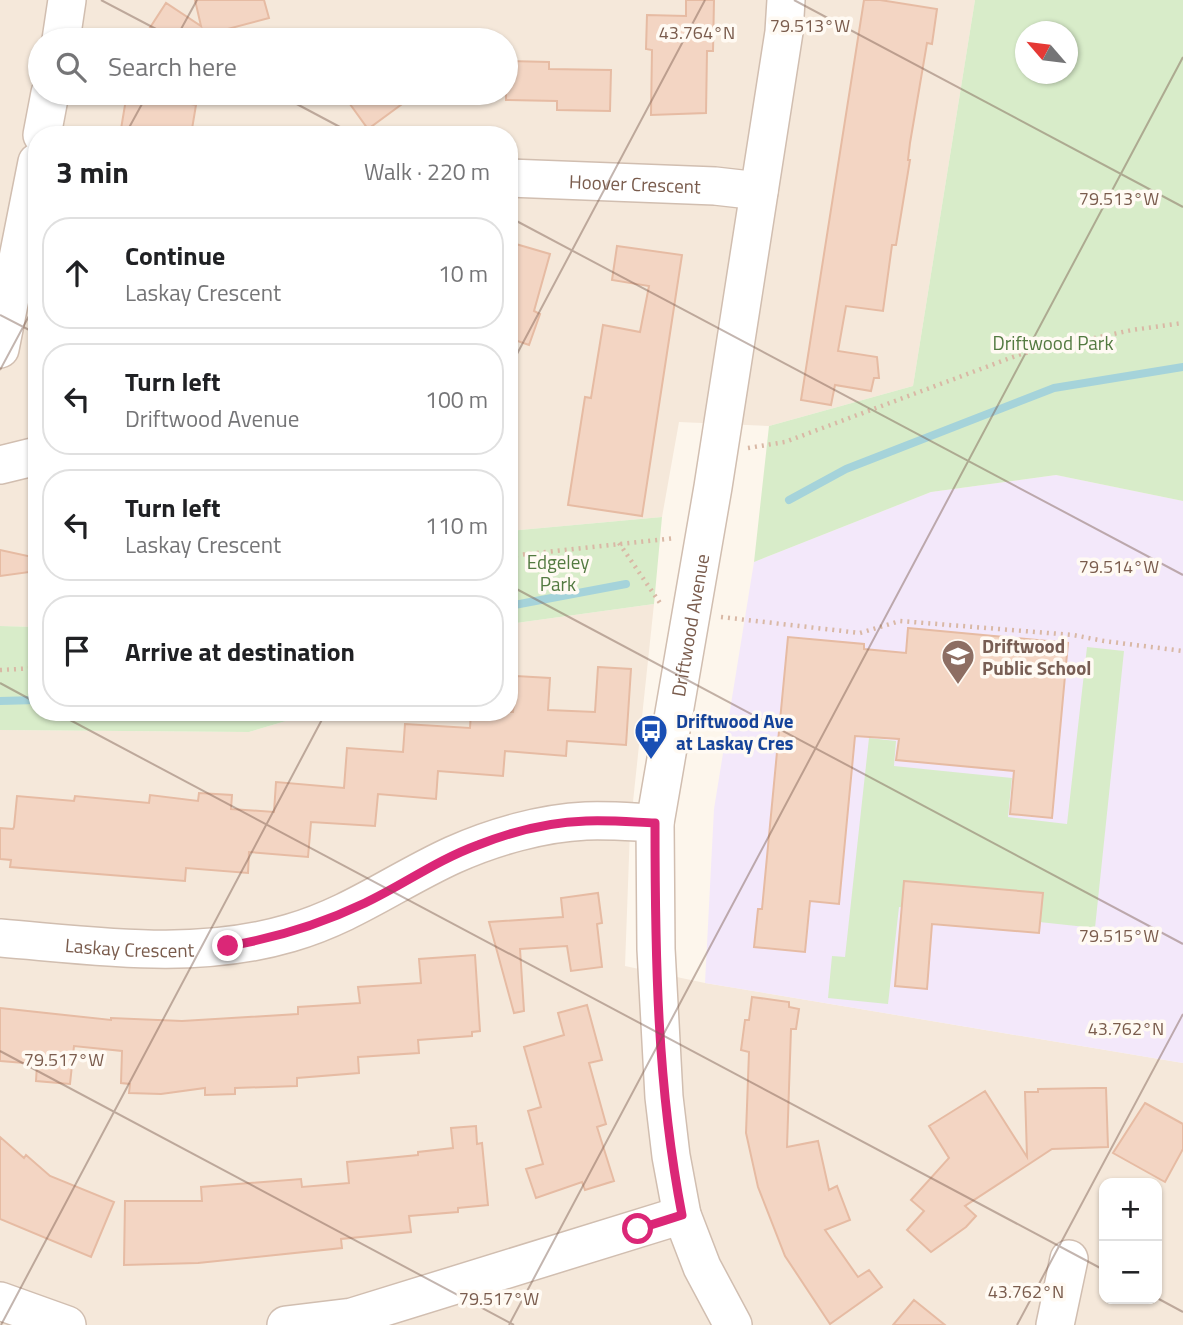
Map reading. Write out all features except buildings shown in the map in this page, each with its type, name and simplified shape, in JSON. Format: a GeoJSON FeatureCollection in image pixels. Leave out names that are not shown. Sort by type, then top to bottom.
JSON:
{"type":"FeatureCollection","features":[{"type":"Feature","properties":{"kind":"street"},"geometry":{"type":"LineString","coordinates":[[63,28],[67,0]]}},
{"type":"Feature","properties":{"kind":"street","name":"Driftwood Avenue"},"geometry":{"type":"LineString","coordinates":[[733,1325],[702,1267],[682,1215],[668,1137],[656,949],[655,823],[704,540],[784,32],[786,0]]}},
{"type":"Feature","properties":{"kind":"street"},"geometry":{"type":"LineString","coordinates":[[44,126],[48,105]]}},
{"type":"Feature","properties":{"kind":"street","name":"Hoover Crescent"},"geometry":{"type":"LineString","coordinates":[[518,178],[715,186],[759,191]]}},
{"type":"Feature","properties":{"kind":"street"},"geometry":{"type":"LineString","coordinates":[[0,349],[28,207]]}},
{"type":"Feature","properties":{"kind":"street"},"geometry":{"type":"LineString","coordinates":[[0,465],[28,458]]}},
{"type":"Feature","properties":{"kind":"street","name":"Laskay Crescent"},"geometry":{"type":"LineString","coordinates":[[0,937],[182,950],[265,940],[318,924],[367,902],[442,860],[490,841],[584,821],[655,823]]}},
{"type":"Feature","properties":{"kind":"street"},"geometry":{"type":"LineString","coordinates":[[286,1325],[352,1317],[682,1215]]}},
{"type":"Feature","properties":{"kind":"street"},"geometry":{"type":"LineString","coordinates":[[1055,1325],[1069,1259]]}},
{"type":"Feature","properties":{"kind":"street"},"geometry":{"type":"LineString","coordinates":[[0,1301],[67,1325]]}},
{"type":"Feature","properties":{"kind":"path"},"geometry":{"type":"LineString","coordinates":[[719,445],[750,448],[785,442],[1021,354],[1132,330],[1183,323]]}},
{"type":"Feature","properties":{"kind":"path"},"geometry":{"type":"LineString","coordinates":[[518,555],[666,538],[704,540]]}},
{"type":"Feature","properties":{"kind":"path"},"geometry":{"type":"LineString","coordinates":[[619,543],[665,610],[860,633],[900,621],[1073,635],[1183,651]]}},
{"type":"Feature","properties":{"kind":"path"},"geometry":{"type":"LineString","coordinates":[[0,670],[28,668]]}},
{"type":"Feature","properties":{"kind":"shaded area"},"geometry":{"type":"Polygon","coordinates":[[[0,0],[975,0],[913,386],[769,426],[679,422],[662,517],[518,530],[518,126],[28,126],[28,627],[0,626],[0,0]]]}},
{"type":"Feature","properties":{"kind":"shaded area","name":"Driftwood Public School"},"geometry":{"type":"Polygon","coordinates":[[[1056,475],[1183,501],[1183,1063],[705,983],[714,809],[754,562],[931,492],[1056,475]]]}},
{"type":"Feature","properties":{"kind":"shaded area"},"geometry":{"type":"Polygon","coordinates":[[[654,604],[630,830],[625,966],[705,983],[1183,1063],[1183,1325],[0,1325],[0,730],[249,732],[286,721],[518,721],[518,623],[654,604]]]}},
{"type":"Feature","properties":{"kind":"green space","name":"Driftwood Park"},"geometry":{"type":"Polygon","coordinates":[[[975,0],[1183,0],[1183,501],[1056,475],[931,492],[754,562],[769,426],[913,386],[975,0]]]}},
{"type":"Feature","properties":{"kind":"green space","name":"Edgeley Park"},"geometry":{"type":"Polygon","coordinates":[[[662,517],[654,604],[518,623],[518,530],[662,517]]]}},
{"type":"Feature","properties":{"kind":"green space"},"geometry":{"type":"Polygon","coordinates":[[[0,626],[28,627],[28,721],[286,721],[249,732],[0,730],[0,626]]]}},
{"type":"Feature","properties":{"kind":"green space"},"geometry":{"type":"Polygon","coordinates":[[[1087,647],[1124,651],[1095,928],[899,907],[888,1004],[828,998],[832,956],[845,957],[869,738],[896,741],[894,766],[1012,778],[1008,817],[1067,824],[1087,647]]]}},
{"type":"Feature","properties":{"kind":"waterway"},"geometry":{"type":"LineString","coordinates":[[789,500],[846,469],[1054,388],[1183,367]]}},
{"type":"Feature","properties":{"kind":"waterway"},"geometry":{"type":"LineString","coordinates":[[518,604],[626,584]]}},
{"type":"Feature","properties":{"kind":"waterway"},"geometry":{"type":"LineString","coordinates":[[0,701],[28,700]]}},
{"type":"Feature","properties":{"kind":"place","name":"Driftwood Public School"},"geometry":{"type":"Point","coordinates":[958,686]}},
{"type":"Feature","properties":{"kind":"place","name":"Driftwood Ave at Laskay Cres"},"geometry":{"type":"Point","coordinates":[651,761]}},
{"type":"Feature","properties":{"kind":"route"},"geometry":{"type":"LineString","coordinates":[[228,946],[265,940],[318,924],[367,902],[452,855],[502,837],[584,821],[655,823],[656,949],[664,1097],[682,1215],[638,1229]]}}]}
